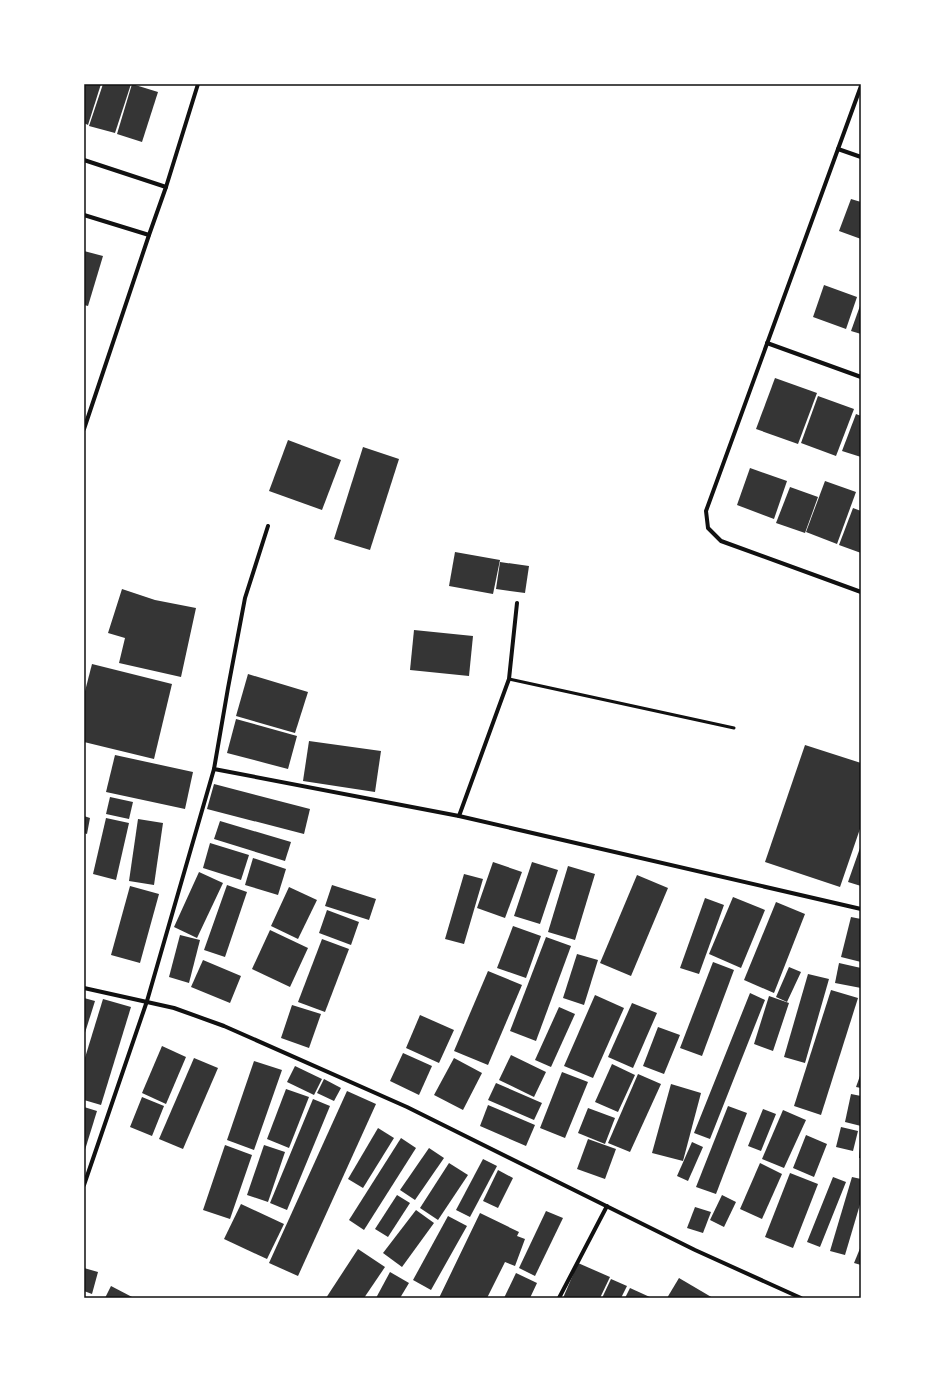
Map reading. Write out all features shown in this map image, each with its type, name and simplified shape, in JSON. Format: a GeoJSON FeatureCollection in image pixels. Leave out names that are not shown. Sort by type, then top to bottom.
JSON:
{"type":"FeatureCollection","features":[{"type":"Feature","properties":{"kind":"street"},"geometry":{"type":"LineString","coordinates":[[84,429],[86,416],[166,187],[198,84]]}},
{"type":"Feature","properties":{"kind":"street"},"geometry":{"type":"LineString","coordinates":[[861,86],[706,511],[708,528],[721,541],[861,592]]}},
{"type":"Feature","properties":{"kind":"street"},"geometry":{"type":"LineString","coordinates":[[838,149],[861,157]]}},
{"type":"Feature","properties":{"kind":"street"},"geometry":{"type":"LineString","coordinates":[[84,160],[166,187]]}},
{"type":"Feature","properties":{"kind":"street"},"geometry":{"type":"LineString","coordinates":[[84,215],[149,235]]}},
{"type":"Feature","properties":{"kind":"street"},"geometry":{"type":"LineString","coordinates":[[767,344],[861,377]]}},
{"type":"Feature","properties":{"kind":"street"},"geometry":{"type":"LineString","coordinates":[[84,1185],[146,1001],[214,769],[245,598],[268,526]]}},
{"type":"Feature","properties":{"kind":"street"},"geometry":{"type":"LineString","coordinates":[[459,816],[509,679],[517,603]]}},
{"type":"Feature","properties":{"kind":"street"},"geometry":{"type":"LineString","coordinates":[[214,769],[459,816],[861,909]]}},
{"type":"Feature","properties":{"kind":"street"},"geometry":{"type":"LineString","coordinates":[[84,988],[174,1008],[224,1026],[407,1107],[696,1250],[801,1298]]}},
{"type":"Feature","properties":{"kind":"street"},"geometry":{"type":"LineString","coordinates":[[559,1298],[606,1206]]}},
{"type":"Feature","properties":{"kind":"lane"},"geometry":{"type":"LineString","coordinates":[[509,679],[734,728]]}},
{"type":"Feature","properties":{"kind":"building"},"geometry":{"type":"Polygon","coordinates":[[[84,84],[101,84],[88,125],[84,123],[84,84]]]}},
{"type":"Feature","properties":{"kind":"building"},"geometry":{"type":"Polygon","coordinates":[[[103,84],[131,84],[115,133],[89,126],[103,84]]]}},
{"type":"Feature","properties":{"kind":"building"},"geometry":{"type":"Polygon","coordinates":[[[132,84],[158,92],[142,142],[117,134],[132,84]]]}},
{"type":"Feature","properties":{"kind":"building"},"geometry":{"type":"Polygon","coordinates":[[[851,199],[861,202],[861,239],[839,231],[851,199]]]}},
{"type":"Feature","properties":{"kind":"building"},"geometry":{"type":"Polygon","coordinates":[[[84,251],[103,256],[88,306],[84,305],[84,251]]]}},
{"type":"Feature","properties":{"kind":"building"},"geometry":{"type":"Polygon","coordinates":[[[824,285],[857,297],[846,329],[813,317],[824,285]]]}},
{"type":"Feature","properties":{"kind":"building"},"geometry":{"type":"Polygon","coordinates":[[[861,303],[861,334],[851,331],[861,303]]]}},
{"type":"Feature","properties":{"kind":"building"},"geometry":{"type":"Polygon","coordinates":[[[775,378],[817,393],[798,444],[756,429],[775,378]]]}},
{"type":"Feature","properties":{"kind":"building"},"geometry":{"type":"Polygon","coordinates":[[[818,396],[854,409],[836,456],[801,443],[818,396]]]}},
{"type":"Feature","properties":{"kind":"building"},"geometry":{"type":"Polygon","coordinates":[[[856,414],[861,416],[861,457],[842,451],[856,414]]]}},
{"type":"Feature","properties":{"kind":"building"},"geometry":{"type":"Polygon","coordinates":[[[288,440],[341,460],[322,510],[269,491],[288,440]]]}},
{"type":"Feature","properties":{"kind":"building"},"geometry":{"type":"Polygon","coordinates":[[[363,447],[399,459],[370,550],[334,539],[363,447]]]}},
{"type":"Feature","properties":{"kind":"building"},"geometry":{"type":"Polygon","coordinates":[[[750,468],[787,481],[774,519],[737,505],[750,468]]]}},
{"type":"Feature","properties":{"kind":"building"},"geometry":{"type":"Polygon","coordinates":[[[825,481],[856,492],[837,544],[806,532],[825,481]]]}},
{"type":"Feature","properties":{"kind":"building"},"geometry":{"type":"Polygon","coordinates":[[[790,487],[818,497],[805,533],[776,523],[790,487]]]}},
{"type":"Feature","properties":{"kind":"building"},"geometry":{"type":"Polygon","coordinates":[[[853,508],[861,511],[861,553],[839,545],[853,508]]]}},
{"type":"Feature","properties":{"kind":"building"},"geometry":{"type":"Polygon","coordinates":[[[455,552],[500,560],[493,594],[449,586],[455,552]]]}},
{"type":"Feature","properties":{"kind":"building"},"geometry":{"type":"Polygon","coordinates":[[[500,562],[529,566],[525,593],[496,589],[500,562]]]}},
{"type":"Feature","properties":{"kind":"building"},"geometry":{"type":"Polygon","coordinates":[[[122,589],[155,600],[196,608],[181,677],[119,663],[125,638],[108,633],[122,589]]]}},
{"type":"Feature","properties":{"kind":"building"},"geometry":{"type":"Polygon","coordinates":[[[414,630],[473,636],[469,676],[410,670],[414,630]]]}},
{"type":"Feature","properties":{"kind":"building"},"geometry":{"type":"Polygon","coordinates":[[[92,664],[172,684],[154,759],[84,742],[84,695],[92,664]]]}},
{"type":"Feature","properties":{"kind":"building"},"geometry":{"type":"Polygon","coordinates":[[[248,674],[308,692],[295,733],[236,716],[248,674]]]}},
{"type":"Feature","properties":{"kind":"building"},"geometry":{"type":"Polygon","coordinates":[[[236,719],[297,736],[288,769],[227,753],[236,719]]]}},
{"type":"Feature","properties":{"kind":"building"},"geometry":{"type":"Polygon","coordinates":[[[309,741],[381,751],[375,792],[303,781],[309,741]]]}},
{"type":"Feature","properties":{"kind":"building"},"geometry":{"type":"Polygon","coordinates":[[[805,745],[861,763],[861,826],[840,887],[765,862],[805,745]]]}},
{"type":"Feature","properties":{"kind":"building"},"geometry":{"type":"Polygon","coordinates":[[[115,755],[193,772],[185,809],[106,792],[115,755]]]}},
{"type":"Feature","properties":{"kind":"building"},"geometry":{"type":"Polygon","coordinates":[[[214,784],[310,809],[304,834],[207,809],[214,784]]]}},
{"type":"Feature","properties":{"kind":"building"},"geometry":{"type":"Polygon","coordinates":[[[110,797],[133,802],[129,819],[106,814],[110,797]]]}},
{"type":"Feature","properties":{"kind":"building"},"geometry":{"type":"Polygon","coordinates":[[[84,816],[90,818],[87,834],[84,833],[84,816]]]}},
{"type":"Feature","properties":{"kind":"building"},"geometry":{"type":"Polygon","coordinates":[[[106,818],[129,823],[116,880],[93,874],[106,818]]]}},
{"type":"Feature","properties":{"kind":"building"},"geometry":{"type":"Polygon","coordinates":[[[138,819],[163,823],[154,885],[129,881],[138,819]]]}},
{"type":"Feature","properties":{"kind":"building"},"geometry":{"type":"Polygon","coordinates":[[[220,821],[291,842],[285,861],[214,839],[220,821]]]}},
{"type":"Feature","properties":{"kind":"building"},"geometry":{"type":"Polygon","coordinates":[[[210,843],[249,855],[241,880],[203,868],[210,843]]]}},
{"type":"Feature","properties":{"kind":"building"},"geometry":{"type":"Polygon","coordinates":[[[861,845],[861,886],[848,882],[861,845]]]}},
{"type":"Feature","properties":{"kind":"building"},"geometry":{"type":"Polygon","coordinates":[[[253,858],[286,869],[278,895],[245,885],[253,858]]]}},
{"type":"Feature","properties":{"kind":"building"},"geometry":{"type":"Polygon","coordinates":[[[493,862],[522,872],[505,918],[477,908],[493,862]]]}},
{"type":"Feature","properties":{"kind":"building"},"geometry":{"type":"Polygon","coordinates":[[[532,862],[558,870],[540,924],[514,916],[532,862]]]}},
{"type":"Feature","properties":{"kind":"building"},"geometry":{"type":"Polygon","coordinates":[[[568,866],[595,874],[575,940],[548,932],[568,866]]]}},
{"type":"Feature","properties":{"kind":"building"},"geometry":{"type":"Polygon","coordinates":[[[199,872],[223,883],[197,938],[174,927],[199,872]]]}},
{"type":"Feature","properties":{"kind":"building"},"geometry":{"type":"Polygon","coordinates":[[[464,874],[483,879],[464,944],[445,939],[464,874]]]}},
{"type":"Feature","properties":{"kind":"building"},"geometry":{"type":"Polygon","coordinates":[[[637,875],[668,888],[631,976],[600,963],[637,875]]]}},
{"type":"Feature","properties":{"kind":"building"},"geometry":{"type":"Polygon","coordinates":[[[227,885],[247,892],[225,957],[204,950],[227,885]]]}},
{"type":"Feature","properties":{"kind":"building"},"geometry":{"type":"Polygon","coordinates":[[[332,885],[376,899],[369,920],[325,906],[332,885]]]}},
{"type":"Feature","properties":{"kind":"building"},"geometry":{"type":"Polygon","coordinates":[[[130,886],[159,894],[140,963],[111,955],[130,886]]]}},
{"type":"Feature","properties":{"kind":"building"},"geometry":{"type":"Polygon","coordinates":[[[289,887],[317,900],[298,939],[271,926],[289,887]]]}},
{"type":"Feature","properties":{"kind":"building"},"geometry":{"type":"Polygon","coordinates":[[[733,897],[765,910],[741,968],[709,954],[733,897]]]}},
{"type":"Feature","properties":{"kind":"building"},"geometry":{"type":"Polygon","coordinates":[[[705,898],[724,905],[699,974],[680,968],[705,898]]]}},
{"type":"Feature","properties":{"kind":"building"},"geometry":{"type":"Polygon","coordinates":[[[776,902],[805,914],[774,993],[744,980],[776,902]]]}},
{"type":"Feature","properties":{"kind":"building"},"geometry":{"type":"Polygon","coordinates":[[[327,910],[359,922],[351,945],[319,933],[327,910]]]}},
{"type":"Feature","properties":{"kind":"building"},"geometry":{"type":"Polygon","coordinates":[[[851,917],[861,919],[861,962],[841,957],[851,917]]]}},
{"type":"Feature","properties":{"kind":"building"},"geometry":{"type":"Polygon","coordinates":[[[513,926],[541,936],[526,978],[497,968],[513,926]]]}},
{"type":"Feature","properties":{"kind":"building"},"geometry":{"type":"Polygon","coordinates":[[[270,930],[308,948],[290,987],[252,969],[270,930]]]}},
{"type":"Feature","properties":{"kind":"building"},"geometry":{"type":"Polygon","coordinates":[[[180,935],[200,940],[189,983],[169,977],[180,935]]]}},
{"type":"Feature","properties":{"kind":"building"},"geometry":{"type":"Polygon","coordinates":[[[546,937],[571,946],[536,1041],[510,1031],[546,937]]]}},
{"type":"Feature","properties":{"kind":"building"},"geometry":{"type":"Polygon","coordinates":[[[322,939],[349,949],[325,1012],[298,1002],[322,939]]]}},
{"type":"Feature","properties":{"kind":"building"},"geometry":{"type":"Polygon","coordinates":[[[577,954],[598,960],[584,1005],[563,998],[577,954]]]}},
{"type":"Feature","properties":{"kind":"building"},"geometry":{"type":"Polygon","coordinates":[[[203,960],[241,976],[230,1003],[191,987],[203,960]]]}},
{"type":"Feature","properties":{"kind":"building"},"geometry":{"type":"Polygon","coordinates":[[[713,962],[734,970],[702,1056],[680,1048],[713,962]]]}},
{"type":"Feature","properties":{"kind":"building"},"geometry":{"type":"Polygon","coordinates":[[[839,963],[861,968],[861,988],[835,983],[839,963]]]}},
{"type":"Feature","properties":{"kind":"building"},"geometry":{"type":"Polygon","coordinates":[[[789,967],[801,972],[787,1002],[776,997],[789,967]]]}},
{"type":"Feature","properties":{"kind":"building"},"geometry":{"type":"Polygon","coordinates":[[[488,971],[522,985],[488,1065],[454,1051],[488,971]]]}},
{"type":"Feature","properties":{"kind":"building"},"geometry":{"type":"Polygon","coordinates":[[[808,974],[829,979],[805,1063],[784,1057],[808,974]]]}},
{"type":"Feature","properties":{"kind":"building"},"geometry":{"type":"Polygon","coordinates":[[[831,990],[858,998],[821,1115],[794,1106],[831,990]]]}},
{"type":"Feature","properties":{"kind":"building"},"geometry":{"type":"Polygon","coordinates":[[[750,993],[765,1000],[710,1139],[694,1133],[750,993]]]}},
{"type":"Feature","properties":{"kind":"building"},"geometry":{"type":"Polygon","coordinates":[[[595,995],[624,1008],[593,1078],[564,1066],[595,995]]]}},
{"type":"Feature","properties":{"kind":"building"},"geometry":{"type":"Polygon","coordinates":[[[769,996],[789,1003],[773,1051],[754,1044],[769,996]]]}},
{"type":"Feature","properties":{"kind":"building"},"geometry":{"type":"Polygon","coordinates":[[[84,998],[95,1001],[84,1036],[84,998]]]}},
{"type":"Feature","properties":{"kind":"building"},"geometry":{"type":"Polygon","coordinates":[[[103,999],[131,1007],[101,1105],[84,1100],[84,1061],[103,999]]]}},
{"type":"Feature","properties":{"kind":"building"},"geometry":{"type":"Polygon","coordinates":[[[632,1003],[657,1013],[633,1068],[608,1057],[632,1003]]]}},
{"type":"Feature","properties":{"kind":"building"},"geometry":{"type":"Polygon","coordinates":[[[292,1005],[321,1014],[309,1048],[281,1038],[292,1005]]]}},
{"type":"Feature","properties":{"kind":"building"},"geometry":{"type":"Polygon","coordinates":[[[559,1007],[575,1014],[551,1067],[535,1060],[559,1007]]]}},
{"type":"Feature","properties":{"kind":"building"},"geometry":{"type":"Polygon","coordinates":[[[420,1015],[454,1030],[439,1063],[406,1048],[420,1015]]]}},
{"type":"Feature","properties":{"kind":"building"},"geometry":{"type":"Polygon","coordinates":[[[658,1027],[680,1035],[664,1074],[643,1066],[658,1027]]]}},
{"type":"Feature","properties":{"kind":"building"},"geometry":{"type":"Polygon","coordinates":[[[162,1046],[186,1057],[166,1104],[142,1093],[162,1046]]]}},
{"type":"Feature","properties":{"kind":"building"},"geometry":{"type":"Polygon","coordinates":[[[403,1053],[432,1066],[419,1095],[390,1081],[403,1053]]]}},
{"type":"Feature","properties":{"kind":"building"},"geometry":{"type":"Polygon","coordinates":[[[511,1055],[546,1072],[534,1097],[499,1080],[511,1055]]]}},
{"type":"Feature","properties":{"kind":"building"},"geometry":{"type":"Polygon","coordinates":[[[194,1058],[218,1068],[183,1149],[159,1139],[194,1058]]]}},
{"type":"Feature","properties":{"kind":"building"},"geometry":{"type":"Polygon","coordinates":[[[454,1058],[482,1073],[463,1110],[434,1095],[454,1058]]]}},
{"type":"Feature","properties":{"kind":"building"},"geometry":{"type":"Polygon","coordinates":[[[254,1061],[282,1070],[254,1150],[227,1140],[254,1061]]]}},
{"type":"Feature","properties":{"kind":"building"},"geometry":{"type":"Polygon","coordinates":[[[612,1064],[635,1075],[618,1112],[595,1102],[612,1064]]]}},
{"type":"Feature","properties":{"kind":"building"},"geometry":{"type":"Polygon","coordinates":[[[295,1066],[322,1079],[314,1095],[287,1082],[295,1066]]]}},
{"type":"Feature","properties":{"kind":"building"},"geometry":{"type":"Polygon","coordinates":[[[562,1072],[588,1082],[565,1138],[540,1128],[562,1072]]]}},
{"type":"Feature","properties":{"kind":"building"},"geometry":{"type":"Polygon","coordinates":[[[861,1073],[861,1088],[856,1087],[861,1073]]]}},
{"type":"Feature","properties":{"kind":"building"},"geometry":{"type":"Polygon","coordinates":[[[638,1074],[661,1084],[630,1152],[608,1143],[638,1074]]]}},
{"type":"Feature","properties":{"kind":"building"},"geometry":{"type":"Polygon","coordinates":[[[324,1079],[341,1088],[334,1101],[317,1093],[324,1079]]]}},
{"type":"Feature","properties":{"kind":"building"},"geometry":{"type":"Polygon","coordinates":[[[496,1083],[542,1103],[534,1120],[488,1100],[496,1083]]]}},
{"type":"Feature","properties":{"kind":"building"},"geometry":{"type":"Polygon","coordinates":[[[671,1084],[701,1093],[683,1161],[652,1153],[671,1084]]]}},
{"type":"Feature","properties":{"kind":"building"},"geometry":{"type":"Polygon","coordinates":[[[286,1089],[309,1097],[289,1148],[267,1139],[286,1089]]]}},
{"type":"Feature","properties":{"kind":"building"},"geometry":{"type":"Polygon","coordinates":[[[347,1091],[376,1104],[298,1276],[269,1263],[347,1091]]]}},
{"type":"Feature","properties":{"kind":"building"},"geometry":{"type":"Polygon","coordinates":[[[851,1094],[861,1096],[861,1126],[845,1122],[851,1094]]]}},
{"type":"Feature","properties":{"kind":"building"},"geometry":{"type":"Polygon","coordinates":[[[142,1097],[164,1106],[152,1136],[130,1127],[142,1097]]]}},
{"type":"Feature","properties":{"kind":"building"},"geometry":{"type":"Polygon","coordinates":[[[313,1099],[330,1106],[287,1210],[270,1203],[313,1099]]]}},
{"type":"Feature","properties":{"kind":"building"},"geometry":{"type":"Polygon","coordinates":[[[488,1105],[535,1125],[526,1146],[480,1126],[488,1105]]]}},
{"type":"Feature","properties":{"kind":"building"},"geometry":{"type":"Polygon","coordinates":[[[728,1106],[747,1113],[716,1194],[696,1187],[728,1106]]]}},
{"type":"Feature","properties":{"kind":"building"},"geometry":{"type":"Polygon","coordinates":[[[84,1107],[97,1111],[84,1153],[84,1107]]]}},
{"type":"Feature","properties":{"kind":"building"},"geometry":{"type":"Polygon","coordinates":[[[588,1108],[615,1118],[605,1144],[578,1133],[588,1108]]]}},
{"type":"Feature","properties":{"kind":"building"},"geometry":{"type":"Polygon","coordinates":[[[763,1109],[776,1114],[761,1151],[748,1146],[763,1109]]]}},
{"type":"Feature","properties":{"kind":"building"},"geometry":{"type":"Polygon","coordinates":[[[783,1110],[806,1120],[784,1168],[762,1159],[783,1110]]]}},
{"type":"Feature","properties":{"kind":"building"},"geometry":{"type":"Polygon","coordinates":[[[841,1127],[858,1131],[853,1151],[836,1147],[841,1127]]]}},
{"type":"Feature","properties":{"kind":"building"},"geometry":{"type":"Polygon","coordinates":[[[378,1128],[394,1138],[363,1188],[348,1179],[378,1128]]]}},
{"type":"Feature","properties":{"kind":"building"},"geometry":{"type":"Polygon","coordinates":[[[806,1135],[827,1144],[814,1177],[793,1168],[806,1135]]]}},
{"type":"Feature","properties":{"kind":"building"},"geometry":{"type":"Polygon","coordinates":[[[401,1138],[416,1148],[364,1230],[349,1220],[401,1138]]]}},
{"type":"Feature","properties":{"kind":"building"},"geometry":{"type":"Polygon","coordinates":[[[588,1139],[616,1149],[605,1179],[577,1169],[588,1139]]]}},
{"type":"Feature","properties":{"kind":"building"},"geometry":{"type":"Polygon","coordinates":[[[692,1142],[703,1147],[688,1181],[677,1176],[692,1142]]]}},
{"type":"Feature","properties":{"kind":"building"},"geometry":{"type":"Polygon","coordinates":[[[225,1145],[252,1155],[230,1219],[203,1210],[225,1145]]]}},
{"type":"Feature","properties":{"kind":"building"},"geometry":{"type":"Polygon","coordinates":[[[264,1145],[285,1152],[268,1202],[247,1195],[264,1145]]]}},
{"type":"Feature","properties":{"kind":"building"},"geometry":{"type":"Polygon","coordinates":[[[860,1145],[861,1158],[859,1158],[860,1145]]]}},
{"type":"Feature","properties":{"kind":"building"},"geometry":{"type":"Polygon","coordinates":[[[429,1148],[444,1158],[415,1200],[400,1190],[429,1148]]]}},
{"type":"Feature","properties":{"kind":"building"},"geometry":{"type":"Polygon","coordinates":[[[483,1159],[497,1166],[470,1217],[456,1210],[483,1159]]]}},
{"type":"Feature","properties":{"kind":"building"},"geometry":{"type":"Polygon","coordinates":[[[449,1163],[468,1175],[438,1220],[420,1208],[449,1163]]]}},
{"type":"Feature","properties":{"kind":"building"},"geometry":{"type":"Polygon","coordinates":[[[760,1163],[782,1174],[762,1219],[740,1209],[760,1163]]]}},
{"type":"Feature","properties":{"kind":"building"},"geometry":{"type":"Polygon","coordinates":[[[498,1170],[513,1178],[498,1208],[483,1201],[498,1170]]]}},
{"type":"Feature","properties":{"kind":"building"},"geometry":{"type":"Polygon","coordinates":[[[790,1173],[818,1184],[793,1248],[765,1237],[790,1173]]]}},
{"type":"Feature","properties":{"kind":"building"},"geometry":{"type":"Polygon","coordinates":[[[833,1177],[846,1182],[820,1247],[807,1242],[833,1177]]]}},
{"type":"Feature","properties":{"kind":"building"},"geometry":{"type":"Polygon","coordinates":[[[852,1177],[861,1179],[861,1201],[845,1255],[830,1251],[852,1177]]]}},
{"type":"Feature","properties":{"kind":"building"},"geometry":{"type":"Polygon","coordinates":[[[397,1195],[410,1203],[388,1237],[375,1229],[397,1195]]]}},
{"type":"Feature","properties":{"kind":"building"},"geometry":{"type":"Polygon","coordinates":[[[722,1195],[736,1202],[724,1227],[710,1220],[722,1195]]]}},
{"type":"Feature","properties":{"kind":"building"},"geometry":{"type":"Polygon","coordinates":[[[241,1204],[284,1224],[267,1259],[224,1239],[241,1204]]]}},
{"type":"Feature","properties":{"kind":"building"},"geometry":{"type":"Polygon","coordinates":[[[695,1207],[711,1212],[703,1233],[687,1228],[695,1207]]]}},
{"type":"Feature","properties":{"kind":"building"},"geometry":{"type":"Polygon","coordinates":[[[416,1210],[434,1223],[402,1267],[383,1253],[416,1210]]]}},
{"type":"Feature","properties":{"kind":"building"},"geometry":{"type":"Polygon","coordinates":[[[546,1211],[563,1218],[535,1276],[519,1268],[546,1211]]]}},
{"type":"Feature","properties":{"kind":"building"},"geometry":{"type":"Polygon","coordinates":[[[480,1213],[519,1232],[517,1236],[525,1239],[515,1266],[505,1262],[487,1298],[439,1298],[480,1213]]]}},
{"type":"Feature","properties":{"kind":"building"},"geometry":{"type":"Polygon","coordinates":[[[448,1216],[467,1226],[431,1290],[413,1280],[448,1216]]]}},
{"type":"Feature","properties":{"kind":"building"},"geometry":{"type":"Polygon","coordinates":[[[861,1246],[861,1265],[854,1263],[861,1246]]]}},
{"type":"Feature","properties":{"kind":"building"},"geometry":{"type":"Polygon","coordinates":[[[358,1249],[385,1267],[364,1298],[326,1298],[358,1249]]]}},
{"type":"Feature","properties":{"kind":"building"},"geometry":{"type":"Polygon","coordinates":[[[578,1263],[610,1277],[600,1298],[563,1298],[578,1263]]]}},
{"type":"Feature","properties":{"kind":"building"},"geometry":{"type":"Polygon","coordinates":[[[84,1268],[98,1272],[92,1294],[84,1291],[84,1268]]]}},
{"type":"Feature","properties":{"kind":"building"},"geometry":{"type":"Polygon","coordinates":[[[390,1272],[409,1283],[400,1298],[376,1298],[390,1272]]]}},
{"type":"Feature","properties":{"kind":"building"},"geometry":{"type":"Polygon","coordinates":[[[516,1273],[537,1283],[530,1298],[504,1298],[516,1273]]]}},
{"type":"Feature","properties":{"kind":"building"},"geometry":{"type":"Polygon","coordinates":[[[679,1278],[713,1298],[667,1298],[679,1278]]]}},
{"type":"Feature","properties":{"kind":"building"},"geometry":{"type":"Polygon","coordinates":[[[611,1279],[627,1286],[621,1298],[602,1298],[611,1279]]]}},
{"type":"Feature","properties":{"kind":"building"},"geometry":{"type":"Polygon","coordinates":[[[111,1286],[134,1298],[105,1298],[111,1286]]]}},
{"type":"Feature","properties":{"kind":"building"},"geometry":{"type":"Polygon","coordinates":[[[630,1288],[652,1298],[625,1298],[630,1288]]]}}]}
